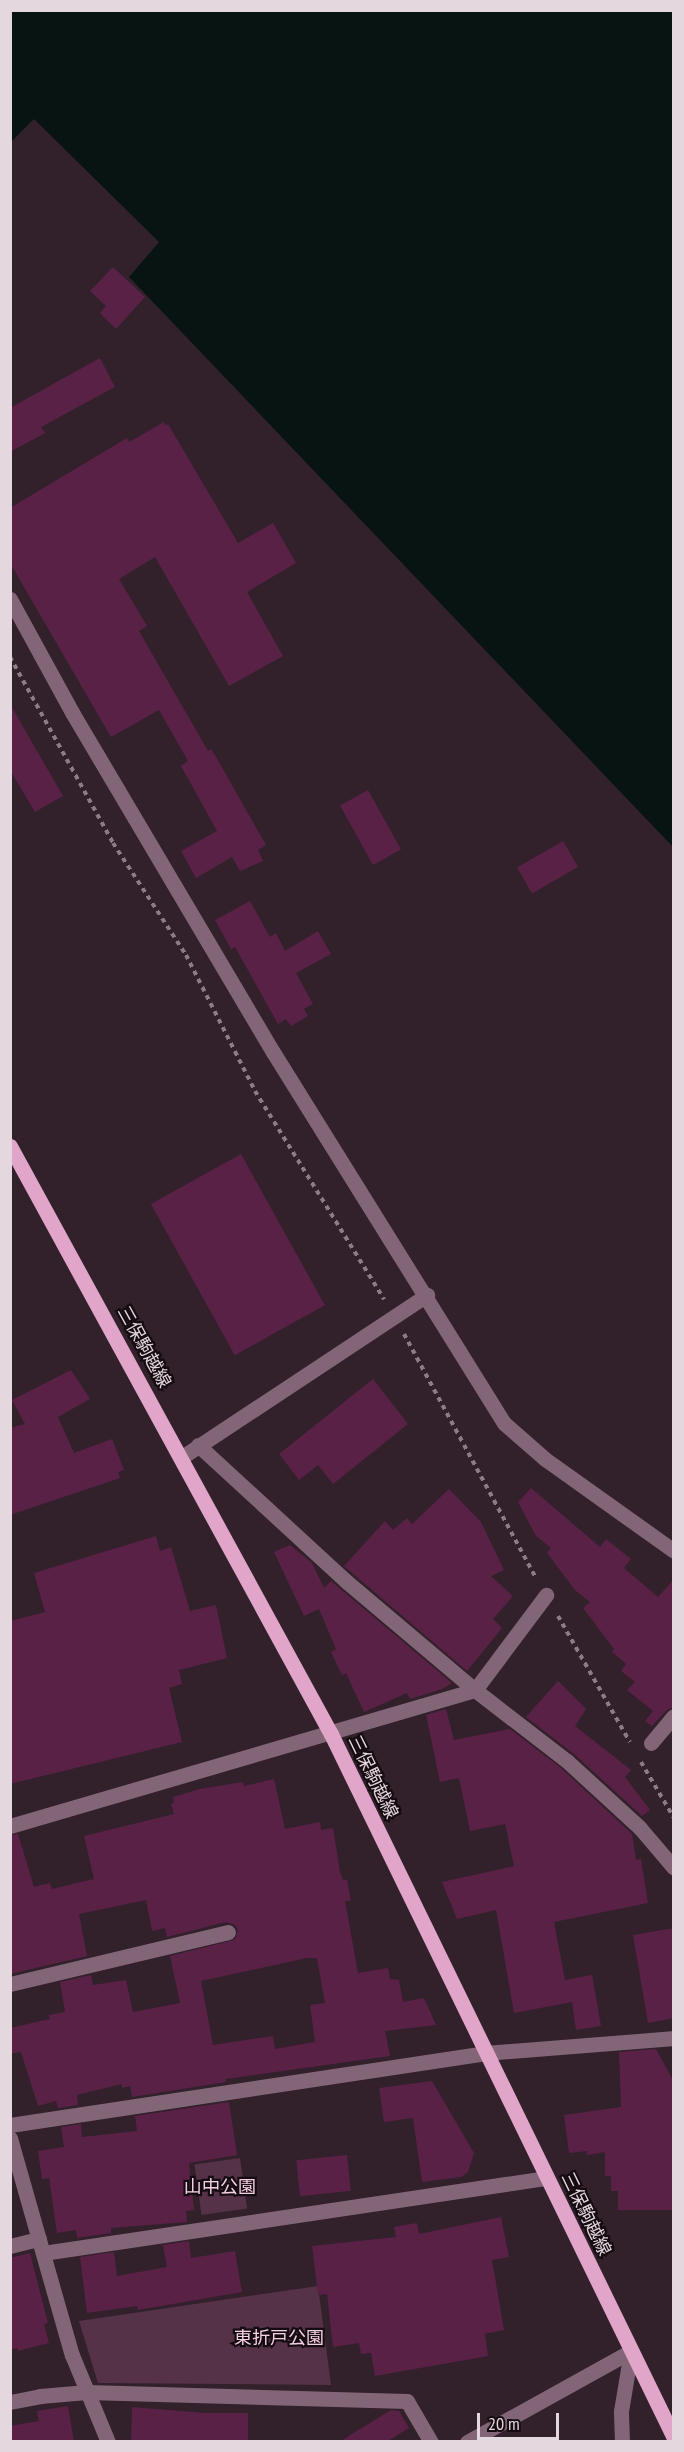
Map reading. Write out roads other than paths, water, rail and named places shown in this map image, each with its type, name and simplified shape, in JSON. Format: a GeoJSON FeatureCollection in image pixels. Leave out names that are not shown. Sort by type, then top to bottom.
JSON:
{"type":"FeatureCollection","features":[{"type":"Feature","properties":{"kind":"main road","name":"三保駒越線"},"geometry":{"type":"LineString","coordinates":[[10,1146],[182,1456],[331,1734],[631,2351],[669,2417],[674,2439]]}},
{"type":"Feature","properties":{"kind":"street"},"geometry":{"type":"LineString","coordinates":[[10,599],[72,714],[267,1041],[427,1295],[505,1424],[545,1459],[674,1551]]}},
{"type":"Feature","properties":{"kind":"street"},"geometry":{"type":"LineString","coordinates":[[182,1456],[427,1295]]}},
{"type":"Feature","properties":{"kind":"street"},"geometry":{"type":"LineString","coordinates":[[198,1445],[347,1582],[476,1690],[567,1761],[640,1828],[674,1868]]}},
{"type":"Feature","properties":{"kind":"street"},"geometry":{"type":"LineString","coordinates":[[10,1826],[476,1690],[546,1596]]}},
{"type":"Feature","properties":{"kind":"street"},"geometry":{"type":"LineString","coordinates":[[651,1743],[674,1716]]}},
{"type":"Feature","properties":{"kind":"street"},"geometry":{"type":"LineString","coordinates":[[10,1984],[228,1932]]}},
{"type":"Feature","properties":{"kind":"street"},"geometry":{"type":"LineString","coordinates":[[10,2125],[485,2053],[673,2039]]}},
{"type":"Feature","properties":{"kind":"street"},"geometry":{"type":"LineString","coordinates":[[10,2138],[72,2355],[108,2442]]}},
{"type":"Feature","properties":{"kind":"street"},"geometry":{"type":"LineString","coordinates":[[10,2246],[41,2246],[546,2178]]}},
{"type":"Feature","properties":{"kind":"street"},"geometry":{"type":"LineString","coordinates":[[467,2442],[492,2434],[631,2351]]}},
{"type":"Feature","properties":{"kind":"street"},"geometry":{"type":"LineString","coordinates":[[621,2442],[621,2410],[631,2351]]}},
{"type":"Feature","properties":{"kind":"street"},"geometry":{"type":"LineString","coordinates":[[10,2402],[40,2396],[87,2392],[407,2401],[431,2442]]}},
{"type":"Feature","properties":{"kind":"park label","name":"山中公園"},"geometry":{"type":"Point","coordinates":[220,2187]}},
{"type":"Feature","properties":{"kind":"park label","name":"東折戸公園"},"geometry":{"type":"Point","coordinates":[279,2338]}}]}
